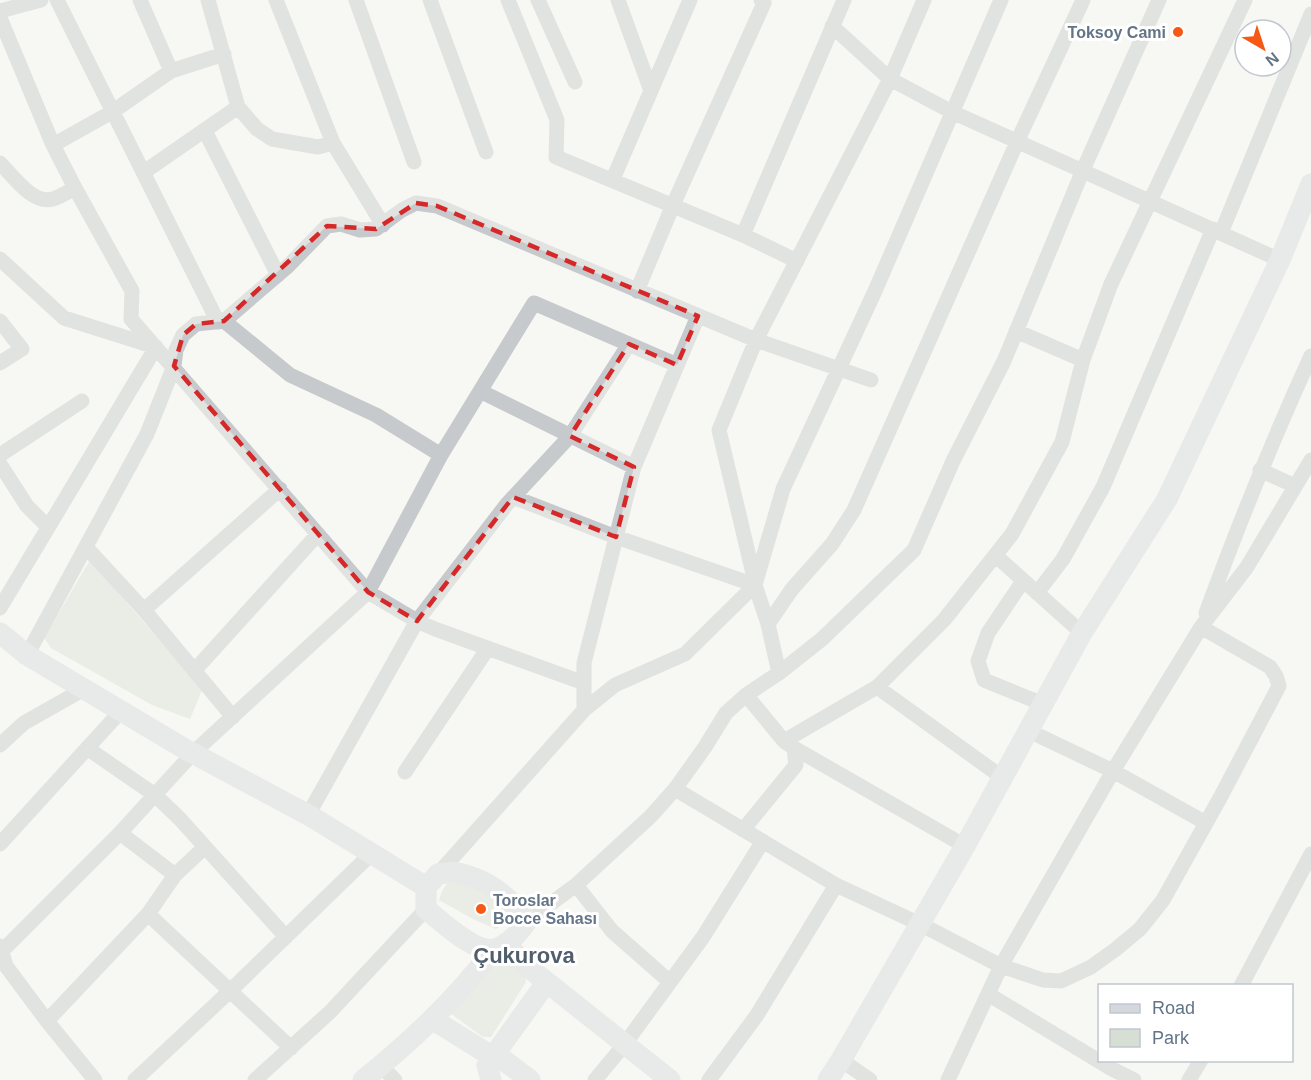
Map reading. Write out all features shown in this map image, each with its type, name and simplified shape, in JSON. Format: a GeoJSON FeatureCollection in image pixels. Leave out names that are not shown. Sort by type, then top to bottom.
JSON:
{"type":"FeatureCollection","features":[{"type":"Feature","properties":{"kind":"street"},"geometry":{"type":"LineString","coordinates":[[0,11],[41,0]]}},
{"type":"Feature","properties":{"kind":"street"},"geometry":{"type":"LineString","coordinates":[[57,0],[112,112],[221,322],[290,375],[376,415],[441,455]]}},
{"type":"Feature","properties":{"kind":"street"},"geometry":{"type":"LineString","coordinates":[[140,0],[171,71]]}},
{"type":"Feature","properties":{"kind":"street"},"geometry":{"type":"LineString","coordinates":[[208,0],[238,107],[257,129],[272,139],[318,147],[333,143]]}},
{"type":"Feature","properties":{"kind":"street"},"geometry":{"type":"LineString","coordinates":[[276,0],[333,143],[383,225]]}},
{"type":"Feature","properties":{"kind":"street"},"geometry":{"type":"LineString","coordinates":[[356,0],[414,162]]}},
{"type":"Feature","properties":{"kind":"street"},"geometry":{"type":"LineString","coordinates":[[430,0],[486,152]]}},
{"type":"Feature","properties":{"kind":"street"},"geometry":{"type":"LineString","coordinates":[[508,0],[557,120],[556,157],[743,234],[797,261]]}},
{"type":"Feature","properties":{"kind":"street"},"geometry":{"type":"LineString","coordinates":[[538,0],[575,82]]}},
{"type":"Feature","properties":{"kind":"street"},"geometry":{"type":"LineString","coordinates":[[618,0],[651,92]]}},
{"type":"Feature","properties":{"kind":"street"},"geometry":{"type":"LineString","coordinates":[[613,179],[690,0]]}},
{"type":"Feature","properties":{"kind":"street"},"geometry":{"type":"LineString","coordinates":[[637,291],[673,204],[764,3],[761,0]]}},
{"type":"Feature","properties":{"kind":"street"},"geometry":{"type":"LineString","coordinates":[[743,234],[844,0]]}},
{"type":"Feature","properties":{"kind":"street"},"geometry":{"type":"LineString","coordinates":[[779,673],[718,430],[756,340],[890,79],[924,0]]}},
{"type":"Feature","properties":{"kind":"street"},"geometry":{"type":"LineString","coordinates":[[255,1080],[330,1012],[426,909],[432,880],[584,710],[615,685],[685,654],[756,585],[783,489],[875,291],[1000,0]]}},
{"type":"Feature","properties":{"kind":"street"},"geometry":{"type":"LineString","coordinates":[[768,624],[792,589],[832,544],[854,510],[1017,142],[1083,0]]}},
{"type":"Feature","properties":{"kind":"street"},"geometry":{"type":"LineString","coordinates":[[363,1080],[388,1073],[400,1050],[466,985],[500,946],[516,936],[527,921],[576,885],[651,816],[675,789],[726,713],[746,695],[779,673],[822,639],[914,550],[953,461],[1004,362],[1083,170],[1159,0]]}},
{"type":"Feature","properties":{"kind":"street"},"geometry":{"type":"LineString","coordinates":[[789,745],[877,687],[944,620],[1012,534],[1062,442],[1083,360],[1111,284],[1245,0]]}},
{"type":"Feature","properties":{"kind":"street"},"geometry":{"type":"LineString","coordinates":[[1037,593],[1063,559],[1103,487],[1311,14]]}},
{"type":"Feature","properties":{"kind":"street"},"geometry":{"type":"LineString","coordinates":[[0,18],[53,145],[132,291],[131,319],[368,592],[417,621],[584,683]]}},
{"type":"Feature","properties":{"kind":"street"},"geometry":{"type":"LineString","coordinates":[[832,26],[890,79],[951,112],[1280,260]]}},
{"type":"Feature","properties":{"kind":"street"},"geometry":{"type":"LineString","coordinates":[[53,145],[112,112],[171,71],[224,54]]}},
{"type":"Feature","properties":{"kind":"street"},"geometry":{"type":"LineString","coordinates":[[144,172],[238,107]]}},
{"type":"Feature","properties":{"kind":"street"},"geometry":{"type":"LineString","coordinates":[[205,131],[278,275]]}},
{"type":"Feature","properties":{"kind":"street"},"geometry":{"type":"LineString","coordinates":[[0,164],[34,196],[44,200],[53,199],[75,188]]}},
{"type":"Feature","properties":{"kind":"street"},"geometry":{"type":"LineString","coordinates":[[828,1080],[965,846],[1082,633],[1167,499],[1280,260],[1311,184]]}},
{"type":"Feature","properties":{"kind":"street"},"geometry":{"type":"LineString","coordinates":[[27,655],[147,434],[174,366],[176,350],[183,335],[196,324],[221,322],[278,275],[327,226],[341,224],[360,230],[376,229],[416,203],[437,206],[756,340],[872,380]]}},
{"type":"Feature","properties":{"kind":"street"},"geometry":{"type":"LineString","coordinates":[[0,259],[64,318],[156,347]]}},
{"type":"Feature","properties":{"kind":"street"},"geometry":{"type":"LineString","coordinates":[[95,1080],[6,966],[1,950],[120,833],[193,753],[368,592],[441,455],[534,303],[677,365]]}},
{"type":"Feature","properties":{"kind":"street"},"geometry":{"type":"LineString","coordinates":[[584,710],[584,663],[633,467],[698,316]]}},
{"type":"Feature","properties":{"kind":"street"},"geometry":{"type":"LineString","coordinates":[[0,321],[22,349],[0,363]]}},
{"type":"Feature","properties":{"kind":"street"},"geometry":{"type":"LineString","coordinates":[[1016,331],[1083,360]]}},
{"type":"Feature","properties":{"kind":"street"},"geometry":{"type":"LineString","coordinates":[[308,815],[417,621],[513,497],[570,436],[629,344]]}},
{"type":"Feature","properties":{"kind":"street"},"geometry":{"type":"LineString","coordinates":[[0,608],[156,347]]}},
{"type":"Feature","properties":{"kind":"street"},"geometry":{"type":"LineString","coordinates":[[1201,627],[1260,470],[1311,356]]}},
{"type":"Feature","properties":{"kind":"street"},"geometry":{"type":"LineString","coordinates":[[480,391],[633,467]]}},
{"type":"Feature","properties":{"kind":"street"},"geometry":{"type":"LineString","coordinates":[[0,455],[82,401]]}},
{"type":"Feature","properties":{"kind":"street"},"geometry":{"type":"LineString","coordinates":[[948,1080],[1001,966],[1113,771],[1201,627],[1247,567],[1311,460]]}},
{"type":"Feature","properties":{"kind":"street"},"geometry":{"type":"LineString","coordinates":[[0,464],[27,506],[48,526]]}},
{"type":"Feature","properties":{"kind":"street"},"geometry":{"type":"LineString","coordinates":[[1260,470],[1295,486]]}},
{"type":"Feature","properties":{"kind":"street"},"geometry":{"type":"LineString","coordinates":[[144,610],[280,489]]}},
{"type":"Feature","properties":{"kind":"street"},"geometry":{"type":"LineString","coordinates":[[513,497],[616,537],[756,585]]}},
{"type":"Feature","properties":{"kind":"street"},"geometry":{"type":"LineString","coordinates":[[194,670],[318,534]]}},
{"type":"Feature","properties":{"kind":"street"},"geometry":{"type":"LineString","coordinates":[[86,547],[144,610],[233,717]]}},
{"type":"Feature","properties":{"kind":"street"},"geometry":{"type":"LineString","coordinates":[[995,555],[1082,633]]}},
{"type":"Feature","properties":{"kind":"street"},"geometry":{"type":"LineString","coordinates":[[1023,581],[988,633],[978,661],[984,680],[1043,704]]}},
{"type":"Feature","properties":{"kind":"street"},"geometry":{"type":"LineString","coordinates":[[675,789],[836,885],[920,924],[1001,966],[1043,980],[1061,981],[1099,961],[1140,929],[1163,900],[1279,686],[1270,667],[1201,627]]}},
{"type":"Feature","properties":{"kind":"street"},"geometry":{"type":"LineString","coordinates":[[0,633],[27,655],[84,689],[193,753],[308,815],[371,854],[432,880],[454,872],[473,876],[500,892],[517,906],[527,921]]}},
{"type":"Feature","properties":{"kind":"street"},"geometry":{"type":"LineString","coordinates":[[405,772],[488,648]]}},
{"type":"Feature","properties":{"kind":"street"},"geometry":{"type":"LineString","coordinates":[[877,687],[1003,778]]}},
{"type":"Feature","properties":{"kind":"street"},"geometry":{"type":"LineString","coordinates":[[0,745],[24,723],[84,689]]}},
{"type":"Feature","properties":{"kind":"street"},"geometry":{"type":"LineString","coordinates":[[746,695],[789,745],[965,846]]}},
{"type":"Feature","properties":{"kind":"street"},"geometry":{"type":"LineString","coordinates":[[0,844],[121,711]]}},
{"type":"Feature","properties":{"kind":"street"},"geometry":{"type":"LineString","coordinates":[[1029,731],[1113,771],[1206,823]]}},
{"type":"Feature","properties":{"kind":"street"},"geometry":{"type":"LineString","coordinates":[[743,830],[796,765],[789,745]]}},
{"type":"Feature","properties":{"kind":"street"},"geometry":{"type":"LineString","coordinates":[[87,748],[155,795],[286,937]]}},
{"type":"Feature","properties":{"kind":"street"},"geometry":{"type":"LineString","coordinates":[[120,833],[175,875]]}},
{"type":"Feature","properties":{"kind":"street"},"geometry":{"type":"LineString","coordinates":[[595,1080],[624,1045],[703,938],[763,841]]}},
{"type":"Feature","properties":{"kind":"street"},"geometry":{"type":"LineString","coordinates":[[47,1021],[148,914],[175,875],[205,847]]}},
{"type":"Feature","properties":{"kind":"street"},"geometry":{"type":"LineString","coordinates":[[135,1080],[371,854]]}},
{"type":"Feature","properties":{"kind":"street"},"geometry":{"type":"LineString","coordinates":[[1242,984],[1311,856]]}},
{"type":"Feature","properties":{"kind":"street"},"geometry":{"type":"LineString","coordinates":[[576,885],[612,931],[670,982]]}},
{"type":"Feature","properties":{"kind":"street"},"geometry":{"type":"LineString","coordinates":[[709,1080],[757,1015],[836,885]]}},
{"type":"Feature","properties":{"kind":"street"},"geometry":{"type":"LineString","coordinates":[[426,909],[464,939],[482,949],[500,946],[670,1080]]}},
{"type":"Feature","properties":{"kind":"street"},"geometry":{"type":"LineString","coordinates":[[148,914],[291,1048]]}},
{"type":"Feature","properties":{"kind":"street"},"geometry":{"type":"LineString","coordinates":[[492,1080],[486,1065],[546,983]]}},
{"type":"Feature","properties":{"kind":"street"},"geometry":{"type":"LineString","coordinates":[[988,994],[1113,1074],[1134,1080]]}},
{"type":"Feature","properties":{"kind":"street"},"geometry":{"type":"LineString","coordinates":[[432,1019],[493,1057],[502,1059],[530,1080]]}},
{"type":"Feature","properties":{"kind":"street"},"geometry":{"type":"LineString","coordinates":[[841,1060],[870,1080]]}},
{"type":"Feature","properties":{"kind":"street"},"geometry":{"type":"LineString","coordinates":[[1189,1080],[1200,1062]]}},
{"type":"Feature","properties":{"kind":"highlighted area"},"geometry":{"type":"Polygon","coordinates":[[[416,203],[437,206],[698,316],[677,365],[629,344],[570,436],[634,467],[616,537],[513,497],[417,621],[368,592],[174,366],[183,335],[196,324],[224,321],[327,226],[376,229],[416,203]]]}},
{"type":"Feature","properties":{"kind":"green space"},"geometry":{"type":"Polygon","coordinates":[[[90,560],[202,690],[190,719],[152,705],[51,648],[44,638],[90,560]]]}},
{"type":"Feature","properties":{"kind":"green space","name":"Toroslar Bocce Sahası"},"geometry":{"type":"Polygon","coordinates":[[[452,878],[480,885],[514,918],[496,929],[439,900],[443,889],[452,878]]]}},
{"type":"Feature","properties":{"kind":"green space"},"geometry":{"type":"Polygon","coordinates":[[[500,951],[524,974],[526,982],[491,1037],[483,1037],[443,1008],[500,951]]]}},
{"type":"Feature","properties":{"kind":"place","name":"Toksoy Cami"},"geometry":{"type":"Point","coordinates":[1178,32]}},
{"type":"Feature","properties":{"kind":"place","name":"Toroslar Bocce Sahası"},"geometry":{"type":"Point","coordinates":[481,909]}},
{"type":"Feature","properties":{"kind":"district","name":"Çukurova"},"geometry":{"type":"Point","coordinates":[524,955]}}]}
